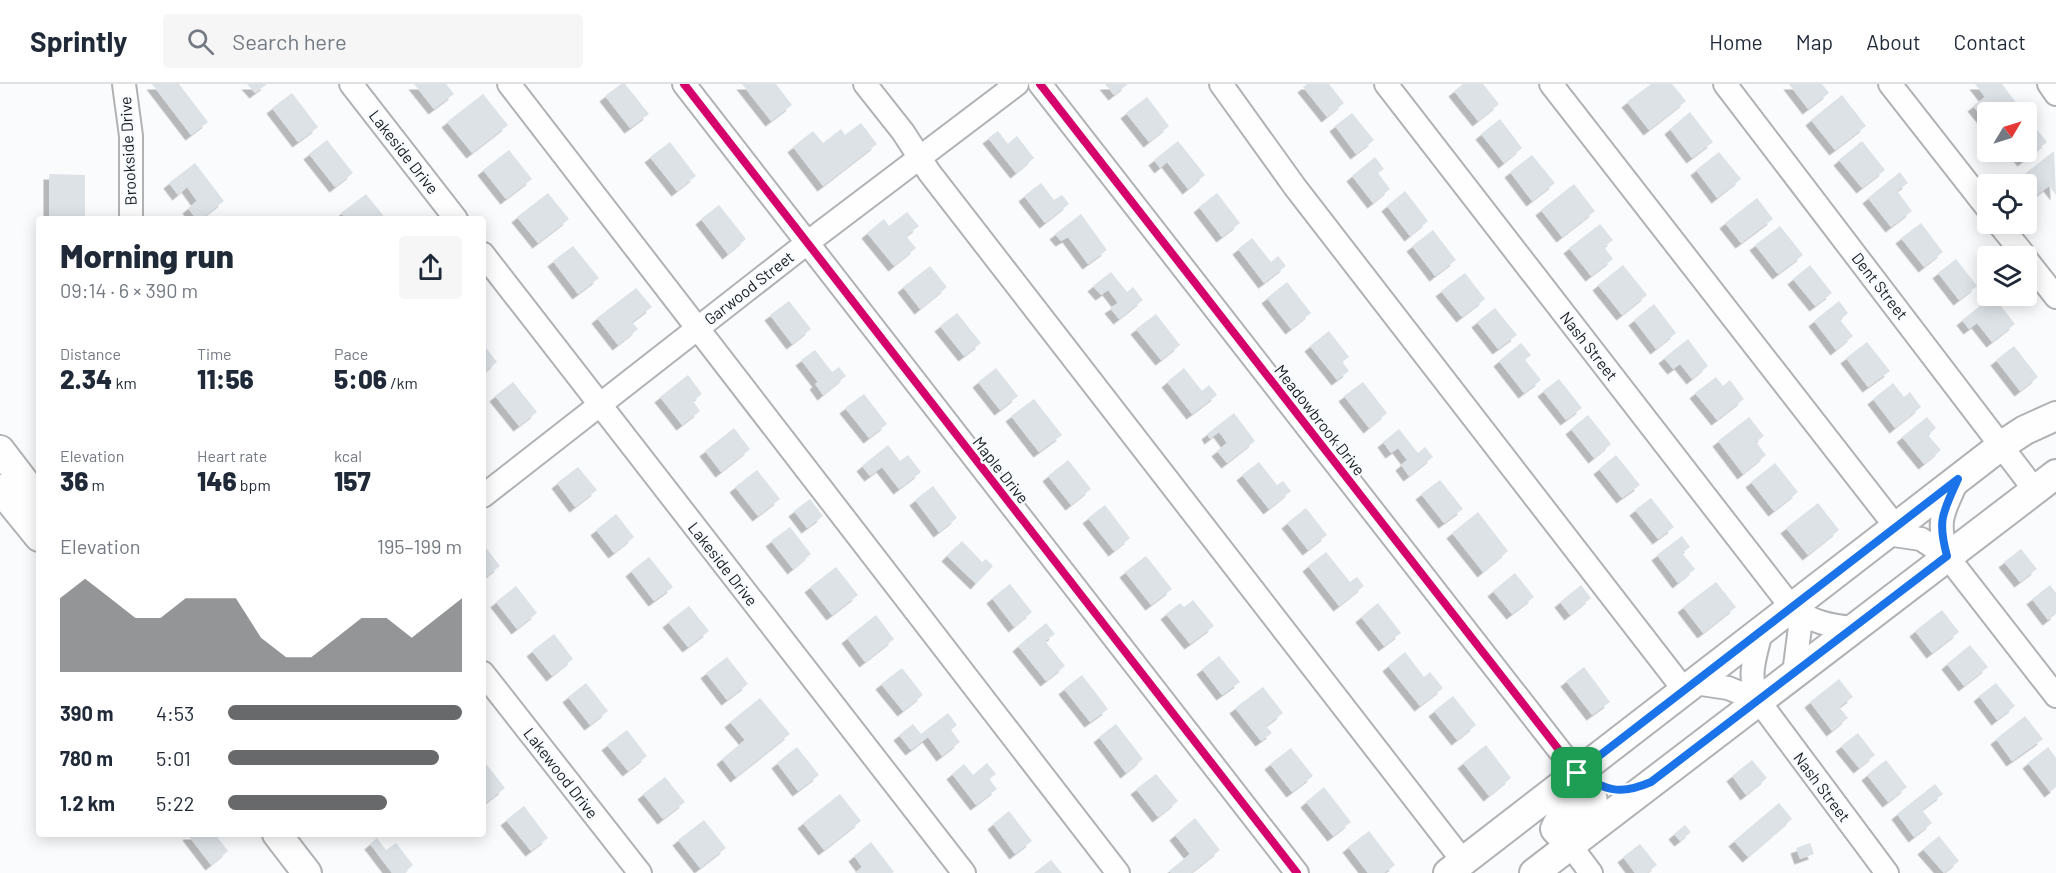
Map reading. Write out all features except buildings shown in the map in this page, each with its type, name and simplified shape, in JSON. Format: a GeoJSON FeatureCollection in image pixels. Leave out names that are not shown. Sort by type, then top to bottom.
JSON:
{"type":"FeatureCollection","features":[{"type":"Feature","properties":{"kind":"main road"},"geometry":{"type":"LineString","coordinates":[[1455,867],[2002,445],[2025,430],[2056,416]]}},
{"type":"Feature","properties":{"kind":"main road"},"geometry":{"type":"LineString","coordinates":[[0,450],[36,497]]}},
{"type":"Feature","properties":{"kind":"main road"},"geometry":{"type":"LineString","coordinates":[[1534,873],[2045,482]]}},
{"type":"Feature","properties":{"kind":"main road"},"geometry":{"type":"LineString","coordinates":[[0,489],[36,533]]}},
{"type":"Feature","properties":{"kind":"main road"},"geometry":{"type":"LineString","coordinates":[[1577,773],[1607,790],[1635,789],[1651,782]]}},
{"type":"Feature","properties":{"kind":"main road"},"geometry":{"type":"LineString","coordinates":[[1570,845],[1556,829],[1574,792],[1577,773]]}},
{"type":"Feature","properties":{"kind":"main road"},"geometry":{"type":"LineString","coordinates":[[1492,839],[1536,834],[1570,845]]}},
{"type":"Feature","properties":{"kind":"main road"},"geometry":{"type":"LineString","coordinates":[[279,837],[307,873]]}},
{"type":"Feature","properties":{"kind":"street","name":"Brookside Drive"},"geometry":{"type":"LineString","coordinates":[[124,84],[131,136],[132,216]]}},
{"type":"Feature","properties":{"kind":"street","name":"Lakeside Drive"},"geometry":{"type":"LineString","coordinates":[[351,84],[454,216]]}},
{"type":"Feature","properties":{"kind":"street"},"geometry":{"type":"LineString","coordinates":[[508,84],[1118,873]]}},
{"type":"Feature","properties":{"kind":"street","name":"Maple Drive"},"geometry":{"type":"LineString","coordinates":[[684,84],[1297,873]]}},
{"type":"Feature","properties":{"kind":"street"},"geometry":{"type":"LineString","coordinates":[[865,84],[921,157],[929,172],[1455,867]]}},
{"type":"Feature","properties":{"kind":"street","name":"Garwood Street"},"geometry":{"type":"LineString","coordinates":[[486,494],[807,243],[1017,84]]}},
{"type":"Feature","properties":{"kind":"street","name":"Meadowbrook Drive"},"geometry":{"type":"LineString","coordinates":[[1040,84],[1577,773]]}},
{"type":"Feature","properties":{"kind":"street"},"geometry":{"type":"LineString","coordinates":[[1221,84],[1295,187],[1690,687],[1728,688],[1758,700]]}},
{"type":"Feature","properties":{"kind":"street","name":"Nash Street"},"geometry":{"type":"LineString","coordinates":[[1386,84],[1792,608],[1800,627],[1794,674]]}},
{"type":"Feature","properties":{"kind":"street"},"geometry":{"type":"LineString","coordinates":[[1551,84],[1892,530],[1921,539],[1947,556],[2056,696]]}},
{"type":"Feature","properties":{"kind":"street","name":"Dent Street"},"geometry":{"type":"LineString","coordinates":[[1725,84],[2002,445],[2045,482]]}},
{"type":"Feature","properties":{"kind":"street"},"geometry":{"type":"LineString","coordinates":[[1890,84],[1977,195]]}},
{"type":"Feature","properties":{"kind":"street"},"geometry":{"type":"LineString","coordinates":[[2049,84],[2056,94]]}},
{"type":"Feature","properties":{"kind":"street"},"geometry":{"type":"LineString","coordinates":[[2007,234],[2016,246]]}},
{"type":"Feature","properties":{"kind":"street","name":"Lakeside Drive"},"geometry":{"type":"LineString","coordinates":[[486,258],[964,873]]}},
{"type":"Feature","properties":{"kind":"street"},"geometry":{"type":"LineString","coordinates":[[2037,272],[2056,297]]}},
{"type":"Feature","properties":{"kind":"street"},"geometry":{"type":"LineString","coordinates":[[1947,556],[1940,532],[1941,519],[1958,479]]}},
{"type":"Feature","properties":{"kind":"street","name":"Nash Street"},"geometry":{"type":"LineString","coordinates":[[1792,608],[1810,620],[1830,626],[1854,628]]}},
{"type":"Feature","properties":{"kind":"street","name":"Nash Street"},"geometry":{"type":"LineString","coordinates":[[1761,632],[1751,671],[1752,687],[1758,700],[1887,873]]}},
{"type":"Feature","properties":{"kind":"street","name":"Lakewood Drive"},"geometry":{"type":"LineString","coordinates":[[486,677],[640,873]]}},
{"type":"Feature","properties":{"kind":"street"},"geometry":{"type":"LineString","coordinates":[[1570,845],[1591,873]]}},
{"type":"Feature","properties":{"kind":"cycle path"},"geometry":{"type":"LineString","coordinates":[[684,84],[1297,873]]}},
{"type":"Feature","properties":{"kind":"cycle path"},"geometry":{"type":"LineString","coordinates":[[1040,84],[1577,773]]}},
{"type":"Feature","properties":{"kind":"route"},"geometry":{"type":"LineString","coordinates":[[1958,479],[1941,519],[1940,532],[1947,556],[1854,628],[1651,782],[1635,789],[1607,790],[1577,773],[1958,479]]}}]}
